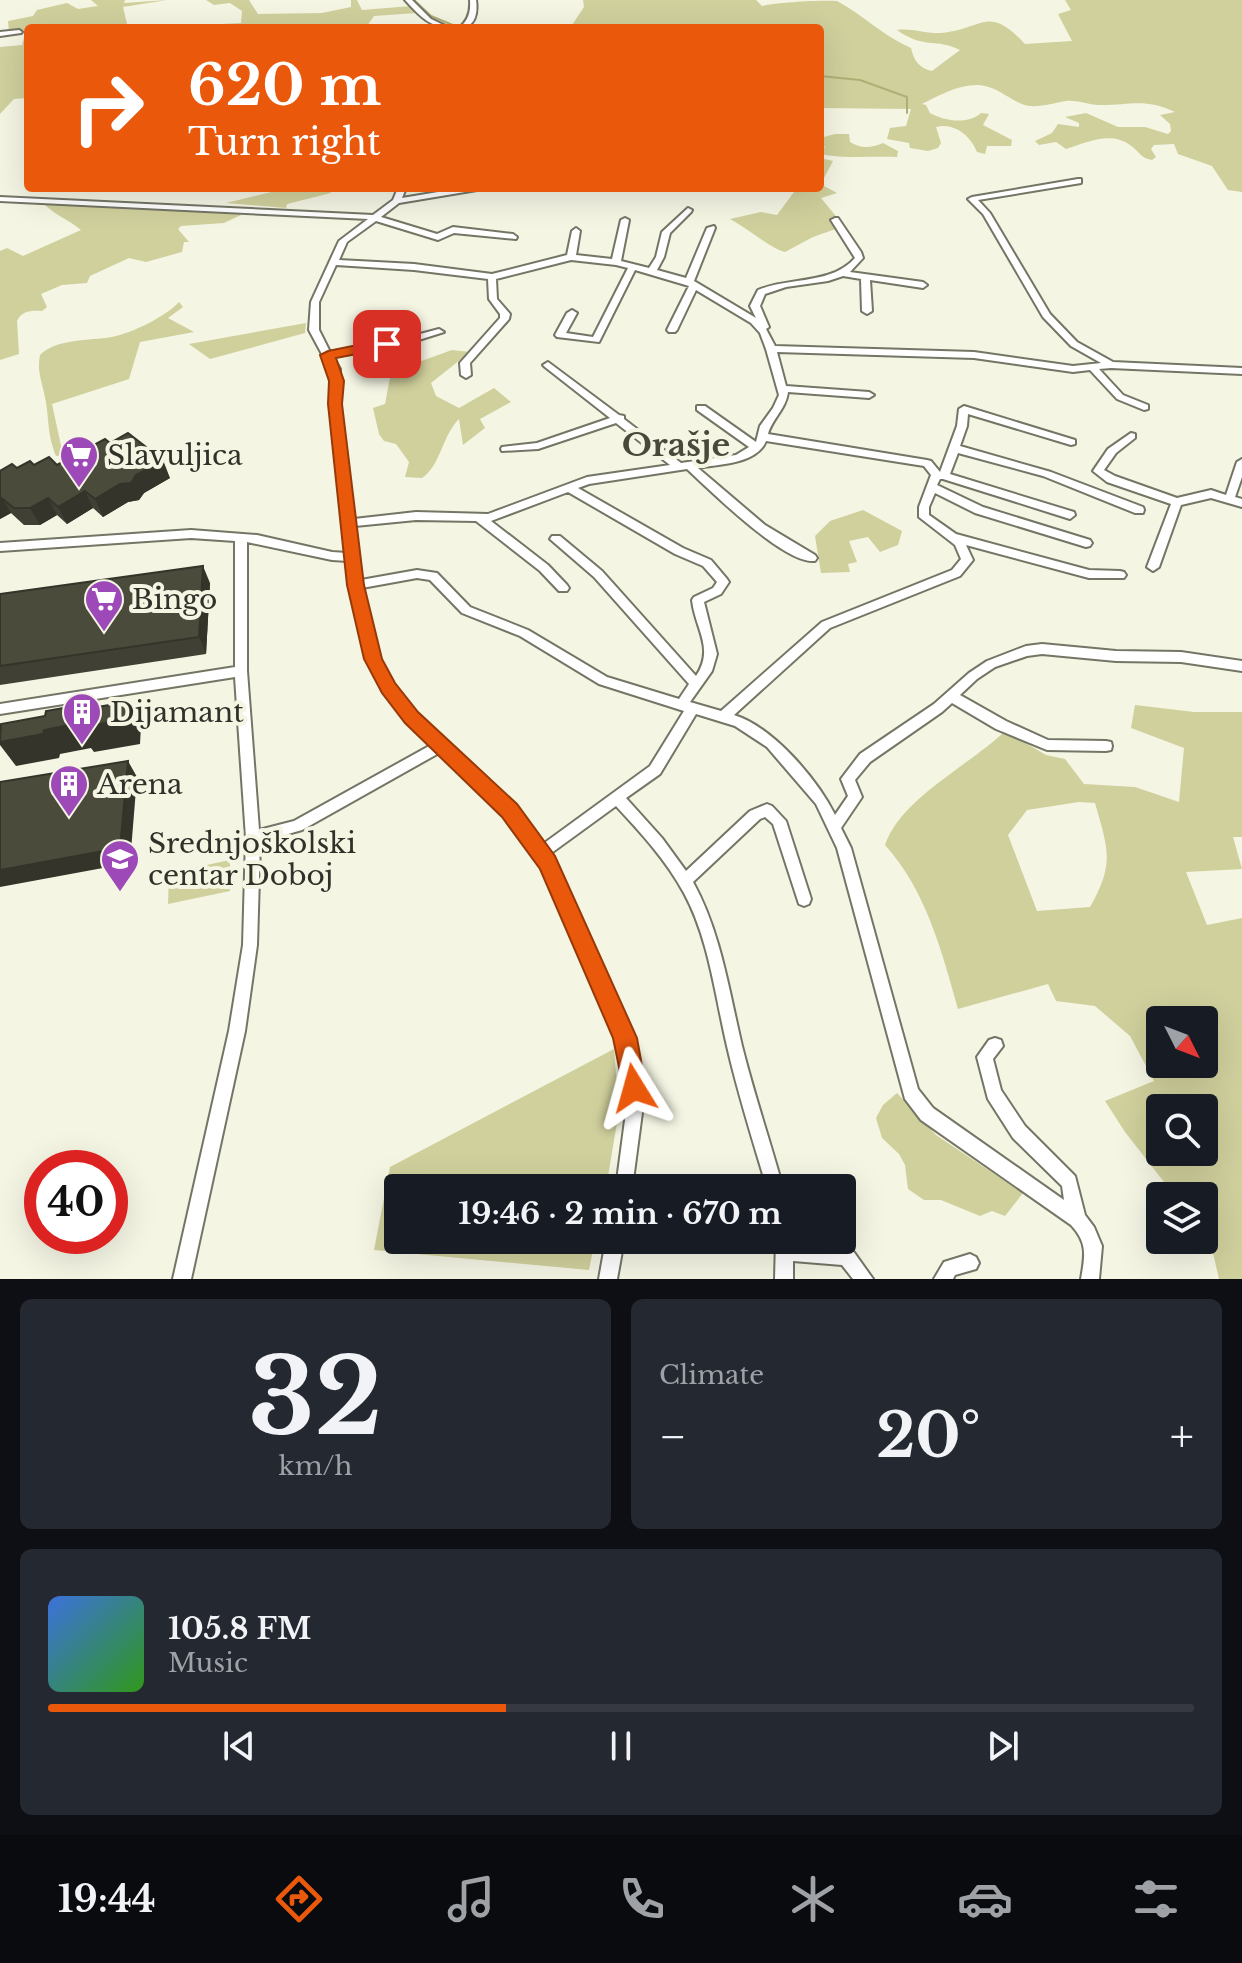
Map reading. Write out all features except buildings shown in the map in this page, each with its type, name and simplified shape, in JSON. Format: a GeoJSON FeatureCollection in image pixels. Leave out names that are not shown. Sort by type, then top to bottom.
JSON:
{"type":"FeatureCollection","features":[{"type":"Feature","properties":{"kind":"street"},"geometry":{"type":"LineString","coordinates":[[408,0],[429,20],[438,24]]}},
{"type":"Feature","properties":{"kind":"street"},"geometry":{"type":"LineString","coordinates":[[466,24],[474,9],[473,0]]}},
{"type":"Feature","properties":{"kind":"street"},"geometry":{"type":"LineString","coordinates":[[0,34],[19,32]]}},
{"type":"Feature","properties":{"kind":"street"},"geometry":{"type":"LineString","coordinates":[[1078,181],[972,199],[986,213],[1046,315],[1074,344],[1111,365]]}},
{"type":"Feature","properties":{"kind":"street"},"geometry":{"type":"LineString","coordinates":[[397,201],[400,192]]}},
{"type":"Feature","properties":{"kind":"street"},"geometry":{"type":"LineString","coordinates":[[452,192],[397,201],[349,234],[333,262],[313,311],[314,330],[328,355],[337,381],[335,404],[356,585],[376,666],[411,718],[509,810],[541,853],[568,905],[630,1054],[635,1105],[626,1174]]}},
{"type":"Feature","properties":{"kind":"street"},"geometry":{"type":"LineString","coordinates":[[0,199],[373,217],[438,237],[453,230],[513,237]]}},
{"type":"Feature","properties":{"kind":"street"},"geometry":{"type":"LineString","coordinates":[[652,271],[660,257],[666,232],[688,210]]}},
{"type":"Feature","properties":{"kind":"street"},"geometry":{"type":"LineString","coordinates":[[616,262],[625,220]]}},
{"type":"Feature","properties":{"kind":"street"},"geometry":{"type":"LineString","coordinates":[[835,220],[859,258],[845,274]]}},
{"type":"Feature","properties":{"kind":"street"},"geometry":{"type":"LineString","coordinates":[[672,330],[711,228]]}},
{"type":"Feature","properties":{"kind":"street"},"geometry":{"type":"LineString","coordinates":[[571,257],[576,231]]}},
{"type":"Feature","properties":{"kind":"street"},"geometry":{"type":"LineString","coordinates":[[333,262],[414,267],[492,277],[571,257],[616,262],[692,283],[754,321],[764,332]]}},
{"type":"Feature","properties":{"kind":"street"},"geometry":{"type":"LineString","coordinates":[[572,313],[560,335],[596,340],[633,266]]}},
{"type":"Feature","properties":{"kind":"street"},"geometry":{"type":"LineString","coordinates":[[351,523],[429,516],[480,519],[508,513],[595,479],[739,458],[761,442],[765,426],[782,401],[784,389],[755,306],[761,292],[779,285],[845,274],[923,285]]}},
{"type":"Feature","properties":{"kind":"street"},"geometry":{"type":"LineString","coordinates":[[466,375],[465,363],[505,316],[493,299],[492,277]]}},
{"type":"Feature","properties":{"kind":"street"},"geometry":{"type":"LineString","coordinates":[[865,278],[867,311]]}},
{"type":"Feature","properties":{"kind":"street"},"geometry":{"type":"LineString","coordinates":[[328,355],[439,332]]}},
{"type":"Feature","properties":{"kind":"street"},"geometry":{"type":"LineString","coordinates":[[771,349],[974,355],[1073,369],[1111,365],[1242,371]]}},
{"type":"Feature","properties":{"kind":"street"},"geometry":{"type":"LineString","coordinates":[[548,365],[684,465],[760,530],[811,558]]}},
{"type":"Feature","properties":{"kind":"street"},"geometry":{"type":"LineString","coordinates":[[1093,368],[1120,397],[1144,407]]}},
{"type":"Feature","properties":{"kind":"street"},"geometry":{"type":"LineString","coordinates":[[784,389],[869,395]]}},
{"type":"Feature","properties":{"kind":"street"},"geometry":{"type":"LineString","coordinates":[[701,408],[761,442],[912,458],[927,463],[940,475],[1070,515]]}},
{"type":"Feature","properties":{"kind":"street"},"geometry":{"type":"LineString","coordinates":[[723,717],[826,625],[961,570],[967,556],[965,549],[924,517],[924,507],[962,426],[964,409],[1071,442]]}},
{"type":"Feature","properties":{"kind":"street"},"geometry":{"type":"LineString","coordinates":[[506,449],[538,446],[620,418]]}},
{"type":"Feature","properties":{"kind":"street"},"geometry":{"type":"LineString","coordinates":[[1131,436],[1112,451],[1098,471],[1127,485],[1177,502],[1211,494],[1230,497],[1242,503]]}},
{"type":"Feature","properties":{"kind":"street"},"geometry":{"type":"LineString","coordinates":[[953,448],[1047,474],[1139,510]]}},
{"type":"Feature","properties":{"kind":"street"},"geometry":{"type":"LineString","coordinates":[[1230,497],[1242,462]]}},
{"type":"Feature","properties":{"kind":"street"},"geometry":{"type":"LineString","coordinates":[[541,853],[619,800],[663,762],[695,683],[706,670],[711,657],[698,602],[722,587],[720,577],[707,563],[679,551],[568,487]]}},
{"type":"Feature","properties":{"kind":"street"},"geometry":{"type":"LineString","coordinates":[[934,488],[979,510],[1086,543]]}},
{"type":"Feature","properties":{"kind":"street"},"geometry":{"type":"LineString","coordinates":[[1153,567],[1177,502]]}},
{"type":"Feature","properties":{"kind":"street"},"geometry":{"type":"LineString","coordinates":[[480,519],[544,568],[563,588]]}},
{"type":"Feature","properties":{"kind":"street"},"geometry":{"type":"LineString","coordinates":[[0,547],[158,534],[241,537],[332,556],[353,557]]}},
{"type":"Feature","properties":{"kind":"street"},"geometry":{"type":"LineString","coordinates":[[182,1279],[237,1031],[249,962],[253,838],[241,671],[241,537]]}},
{"type":"Feature","properties":{"kind":"street"},"geometry":{"type":"LineString","coordinates":[[952,537],[1089,574],[1120,575]]}},
{"type":"Feature","properties":{"kind":"street"},"geometry":{"type":"LineString","coordinates":[[556,539],[598,574],[695,683]]}},
{"type":"Feature","properties":{"kind":"street"},"geometry":{"type":"LineString","coordinates":[[356,585],[417,574],[433,576],[466,610],[524,633],[603,681],[723,717],[749,727],[772,743],[803,776],[835,826],[856,886],[911,1093],[927,1114],[1077,1219],[1094,1240],[1095,1256],[1090,1279]]}},
{"type":"Feature","properties":{"kind":"street"},"geometry":{"type":"LineString","coordinates":[[835,826],[855,797],[848,779],[865,758],[952,697],[973,676],[1008,656],[1042,649],[1116,656],[1181,657],[1242,666]]}},
{"type":"Feature","properties":{"kind":"street"},"geometry":{"type":"LineString","coordinates":[[0,709],[241,671]]}},
{"type":"Feature","properties":{"kind":"street"},"geometry":{"type":"LineString","coordinates":[[952,697],[1001,725],[1047,745],[1106,746]]}},
{"type":"Feature","properties":{"kind":"street"},"geometry":{"type":"LineString","coordinates":[[253,838],[297,826],[441,746]]}},
{"type":"Feature","properties":{"kind":"street"},"geometry":{"type":"LineString","coordinates":[[619,800],[647,830],[685,881],[713,951],[739,1065],[771,1174]]}},
{"type":"Feature","properties":{"kind":"street"},"geometry":{"type":"LineString","coordinates":[[685,881],[755,815],[767,810],[779,821],[804,899]]}},
{"type":"Feature","properties":{"kind":"street"},"geometry":{"type":"LineString","coordinates":[[995,1046],[985,1057],[994,1093],[1019,1132],[1069,1182],[1077,1219]]}},
{"type":"Feature","properties":{"kind":"street"},"geometry":{"type":"LineString","coordinates":[[608,1279],[612,1254]]}},
{"type":"Feature","properties":{"kind":"street"},"geometry":{"type":"LineString","coordinates":[[784,1279],[785,1254]]}},
{"type":"Feature","properties":{"kind":"street"},"geometry":{"type":"LineString","coordinates":[[830,1254],[847,1257],[864,1279]]}},
{"type":"Feature","properties":{"kind":"street"},"geometry":{"type":"LineString","coordinates":[[943,1279],[950,1268],[970,1263]]}},
{"type":"Feature","properties":{"kind":"green space"},"geometry":{"type":"Polygon","coordinates":[[[91,0],[125,0],[124,3],[167,0],[123,7],[127,24],[24,24],[24,30],[9,32],[8,21],[33,16],[37,10],[67,3],[78,9],[98,6],[91,0]]]}},
{"type":"Feature","properties":{"kind":"green space"},"geometry":{"type":"Polygon","coordinates":[[[206,0],[249,0],[258,14],[322,13],[351,7],[351,0],[357,0],[362,10],[411,6],[417,13],[374,16],[368,24],[222,24],[241,23],[242,11],[230,3],[214,5],[206,0]]]}},
{"type":"Feature","properties":{"kind":"green space"},"geometry":{"type":"Polygon","coordinates":[[[583,0],[756,0],[762,6],[837,1],[911,48],[918,63],[932,71],[960,50],[944,44],[922,42],[897,30],[941,33],[993,22],[1002,25],[1025,44],[1072,41],[1058,14],[1071,10],[1065,0],[1242,0],[1242,192],[1228,190],[1212,166],[1178,154],[1174,144],[1154,145],[1151,149],[1156,157],[1152,160],[1115,139],[1099,139],[1066,149],[1056,142],[1039,145],[1035,141],[1052,133],[1058,124],[1079,127],[1079,123],[1065,117],[1086,113],[1118,127],[1145,127],[1168,134],[1170,124],[1160,115],[1175,112],[1164,107],[1145,103],[1097,105],[1070,101],[1029,106],[986,86],[963,86],[922,104],[930,113],[949,120],[989,114],[983,125],[1012,140],[1011,146],[987,146],[985,154],[977,152],[961,132],[943,126],[936,127],[941,143],[938,148],[928,151],[910,148],[909,143],[887,139],[890,128],[906,126],[911,109],[824,108],[824,24],[573,24],[584,7],[583,0]]]}},
{"type":"Feature","properties":{"kind":"green space"},"geometry":{"type":"Polygon","coordinates":[[[24,38],[24,98],[14,99],[0,114],[0,47],[22,45],[24,38]]]}},
{"type":"Feature","properties":{"kind":"green space"},"geometry":{"type":"Polygon","coordinates":[[[849,134],[850,142],[862,147],[883,143],[898,151],[897,157],[824,154],[824,137],[849,134]]]}},
{"type":"Feature","properties":{"kind":"green space"},"geometry":{"type":"Polygon","coordinates":[[[824,159],[833,161],[824,178],[824,159]]]}},
{"type":"Feature","properties":{"kind":"green space"},"geometry":{"type":"Polygon","coordinates":[[[824,186],[837,193],[821,198],[844,226],[813,237],[785,252],[730,219],[761,212],[777,215],[794,192],[824,192],[824,186]]]}},
{"type":"Feature","properties":{"kind":"green space"},"geometry":{"type":"Polygon","coordinates":[[[271,192],[331,193],[287,204],[286,208],[226,203],[271,192]]]}},
{"type":"Feature","properties":{"kind":"green space"},"geometry":{"type":"Polygon","coordinates":[[[42,202],[237,211],[241,215],[224,223],[181,226],[178,229],[189,242],[184,242],[182,252],[146,262],[129,258],[90,276],[87,283],[62,285],[41,294],[47,307],[42,311],[24,313],[17,321],[19,354],[0,360],[0,251],[7,248],[23,256],[81,230],[42,202]]]}},
{"type":"Feature","properties":{"kind":"green space"},"geometry":{"type":"Polygon","coordinates":[[[179,302],[183,307],[168,318],[194,332],[140,342],[129,379],[52,404],[63,455],[56,456],[40,374],[40,355],[64,343],[129,332],[157,319],[179,302]]]}},
{"type":"Feature","properties":{"kind":"green space"},"geometry":{"type":"Polygon","coordinates":[[[306,323],[305,333],[210,359],[189,344],[306,323]]]}},
{"type":"Feature","properties":{"kind":"green space"},"geometry":{"type":"Polygon","coordinates":[[[452,350],[470,352],[431,383],[436,396],[459,408],[494,388],[511,402],[480,419],[485,428],[463,445],[459,419],[428,472],[422,478],[405,477],[409,462],[396,444],[384,441],[379,434],[373,408],[385,404],[391,372],[452,350]]]}},
{"type":"Feature","properties":{"kind":"green space"},"geometry":{"type":"Polygon","coordinates":[[[863,510],[902,531],[898,545],[880,552],[868,537],[849,541],[857,562],[848,564],[850,572],[821,573],[815,536],[830,521],[863,510]]]}},
{"type":"Feature","properties":{"kind":"green space"},"geometry":{"type":"Polygon","coordinates":[[[1135,705],[1194,712],[1242,712],[1242,837],[1233,837],[1242,869],[1186,872],[1207,925],[1242,918],[1242,1279],[1219,1279],[1213,1254],[1218,1254],[1218,1182],[1164,1182],[1152,1166],[1218,1166],[1218,1094],[1146,1094],[1146,1159],[1105,1101],[1154,1081],[1152,1078],[1218,1078],[1218,1006],[1146,1006],[1146,1066],[1130,1036],[1095,1006],[1056,1001],[1048,984],[958,1009],[931,922],[911,882],[885,845],[905,812],[1005,731],[1046,755],[1065,759],[1084,784],[1135,787],[1179,802],[1184,748],[1131,728],[1135,705]],[[1079,802],[1027,810],[1008,835],[1037,911],[1090,907],[1103,879],[1107,856],[1095,803],[1079,802]]]}},
{"type":"Feature","properties":{"kind":"green space"},"geometry":{"type":"Polygon","coordinates":[[[230,860],[230,891],[168,904],[169,873],[230,860]]]}},
{"type":"Feature","properties":{"kind":"green space"},"geometry":{"type":"Polygon","coordinates":[[[614,1049],[619,1111],[608,1174],[389,1174],[390,1167],[614,1049]]]}},
{"type":"Feature","properties":{"kind":"green space"},"geometry":{"type":"Polygon","coordinates":[[[897,1093],[936,1135],[1023,1193],[1005,1216],[992,1211],[980,1216],[941,1200],[924,1200],[908,1189],[905,1165],[899,1154],[882,1138],[876,1118],[883,1105],[897,1093]]]}},
{"type":"Feature","properties":{"kind":"green space"},"geometry":{"type":"Polygon","coordinates":[[[384,1198],[384,1251],[374,1250],[384,1198]]]}},
{"type":"Feature","properties":{"kind":"green space"},"geometry":{"type":"Polygon","coordinates":[[[417,1254],[592,1254],[589,1270],[417,1254]]]}},
{"type":"Feature","properties":{"kind":"waterway"},"geometry":{"type":"LineString","coordinates":[[414,0],[431,16],[450,24]]}},
{"type":"Feature","properties":{"kind":"waterway"},"geometry":{"type":"LineString","coordinates":[[824,76],[860,80],[907,97],[907,113]]}},
{"type":"Feature","properties":{"kind":"place","name":"Slavuljica"},"geometry":{"type":"Point","coordinates":[79,489]}},
{"type":"Feature","properties":{"kind":"place","name":"Bingo"},"geometry":{"type":"Point","coordinates":[104,633]}},
{"type":"Feature","properties":{"kind":"place","name":"Dijamant"},"geometry":{"type":"Point","coordinates":[82,746]}},
{"type":"Feature","properties":{"kind":"place","name":"Arena"},"geometry":{"type":"Point","coordinates":[69,818]}},
{"type":"Feature","properties":{"kind":"place","name":"Srednjoškolski centar Doboj"},"geometry":{"type":"Point","coordinates":[120,893]}},
{"type":"Feature","properties":{"kind":"district","name":"Orašje"},"geometry":{"type":"Point","coordinates":[676,445]}},
{"type":"Feature","properties":{"kind":"route"},"geometry":{"type":"LineString","coordinates":[[387,344],[328,355],[337,381],[335,404],[339,442],[356,585],[367,641],[388,688],[411,718],[509,810],[548,863],[625,1038],[634,1088]]}}]}
